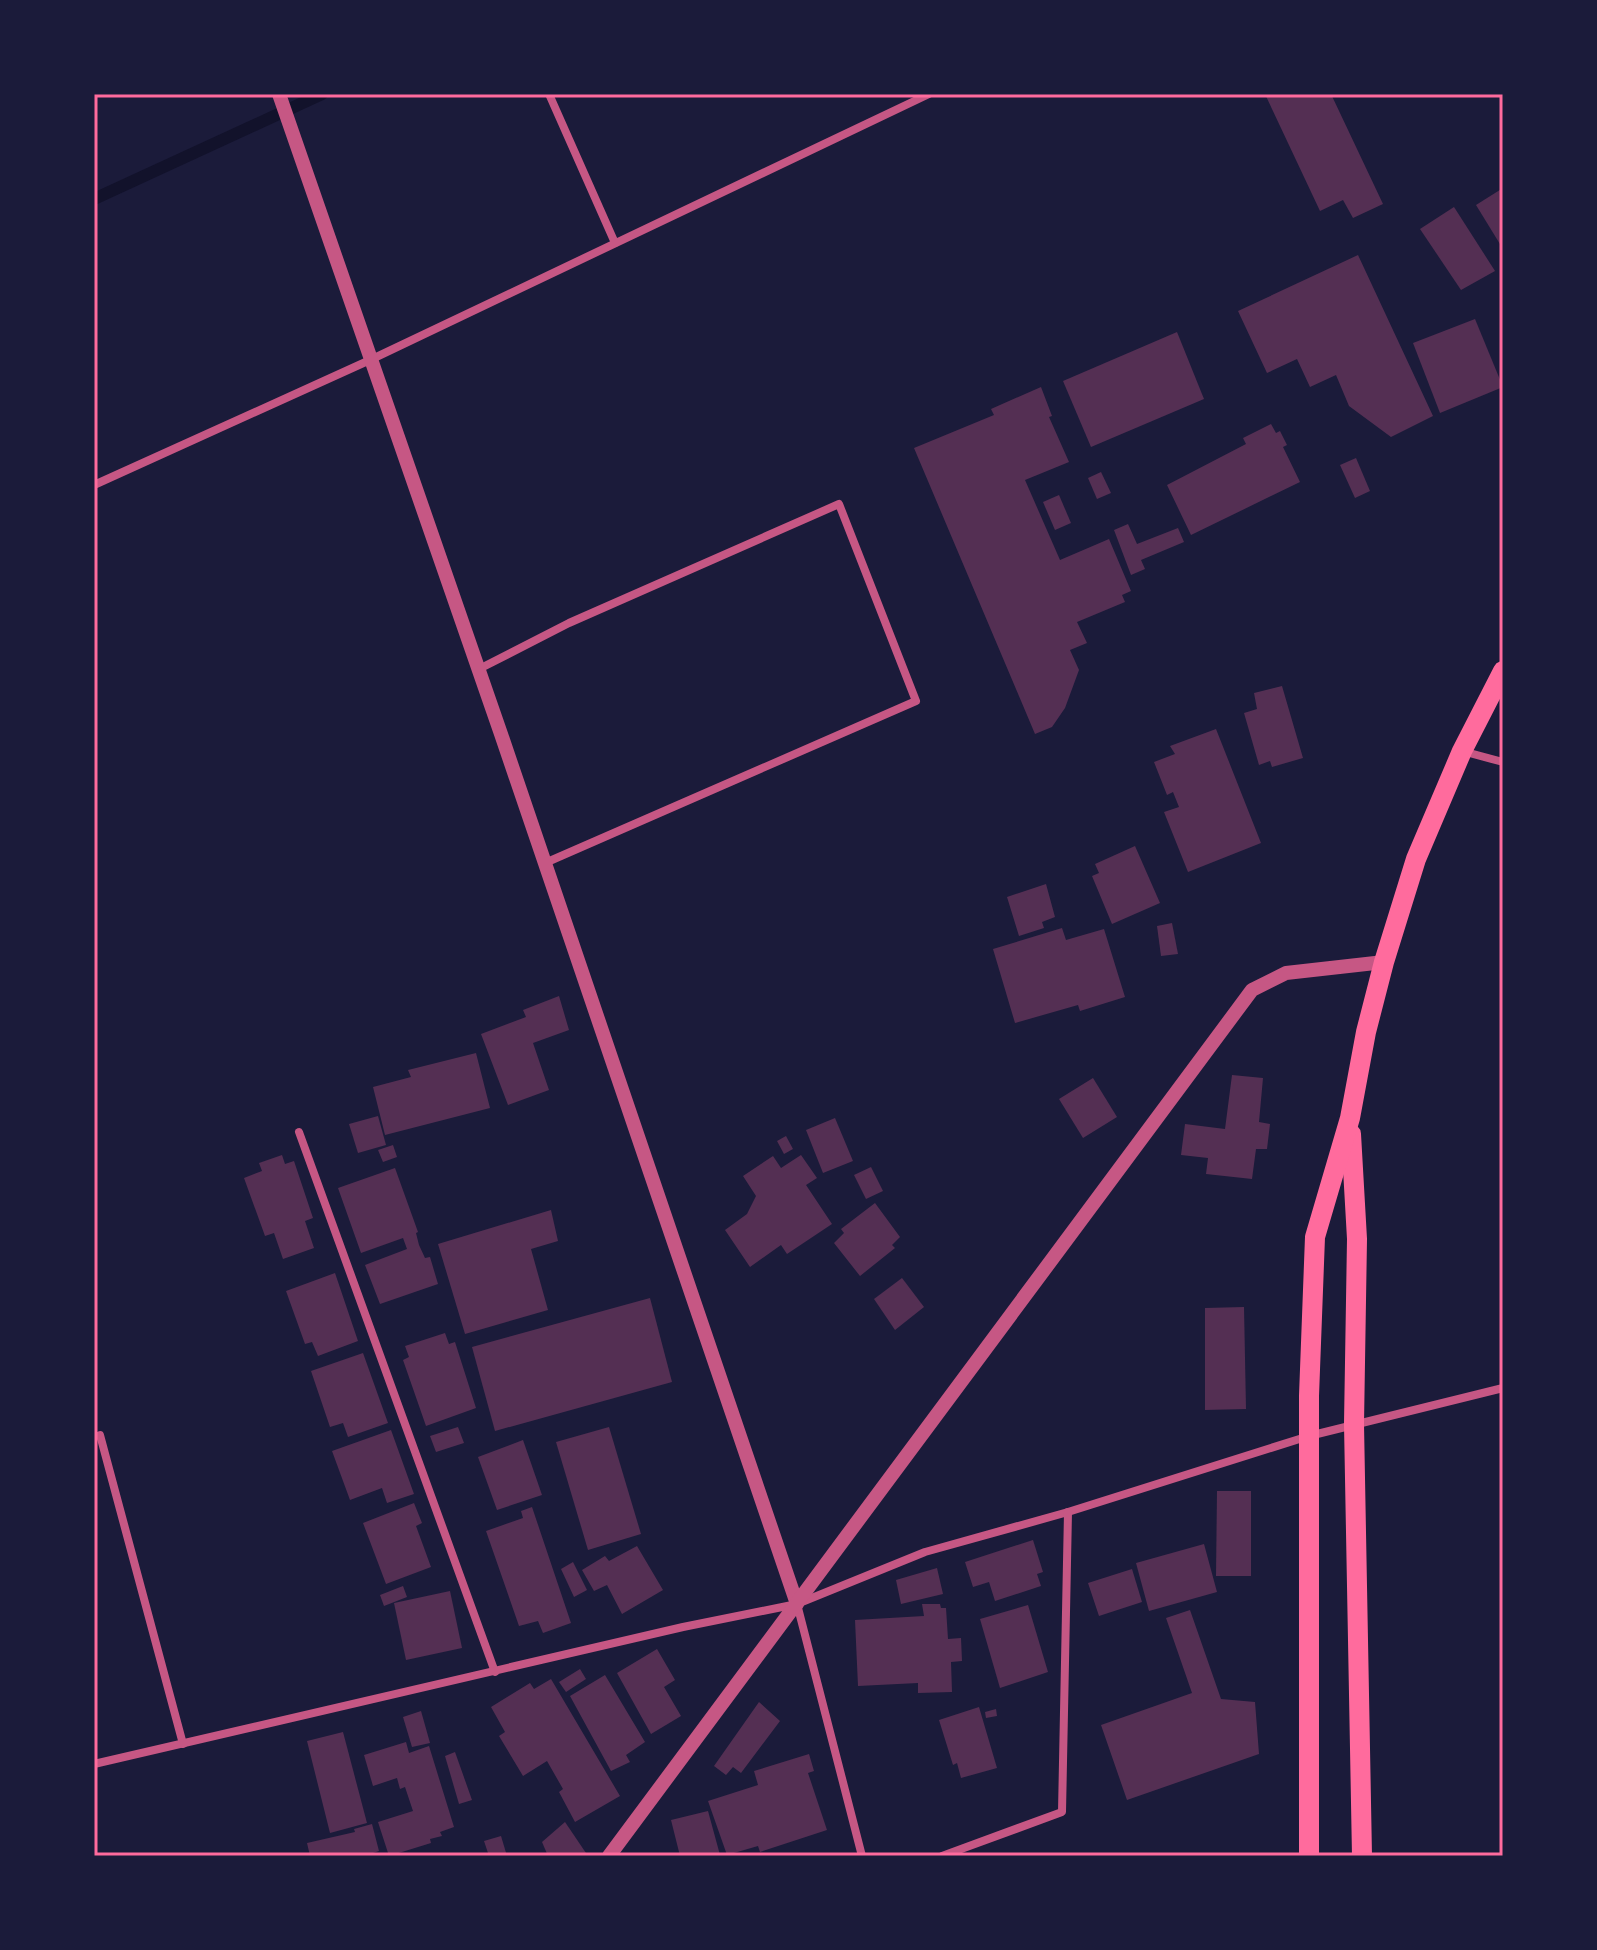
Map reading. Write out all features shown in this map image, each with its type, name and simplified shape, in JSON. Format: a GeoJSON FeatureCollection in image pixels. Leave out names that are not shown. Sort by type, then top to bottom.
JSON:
{"type":"FeatureCollection","features":[{"type":"Feature","properties":{"kind":"main road"},"geometry":{"type":"LineString","coordinates":[[1309,1856],[1309,1436],[1315,1237],[1350,1118],[1366,1032],[1384,962],[1416,859],[1462,751],[1503,671]]}},
{"type":"Feature","properties":{"kind":"main road"},"geometry":{"type":"LineString","coordinates":[[1350,1118],[1357,1239],[1354,1424],[1362,1856]]}},
{"type":"Feature","properties":{"kind":"street"},"geometry":{"type":"LineString","coordinates":[[279,94],[479,669],[797,1604],[862,1856]]}},
{"type":"Feature","properties":{"kind":"street"},"geometry":{"type":"LineString","coordinates":[[549,94],[615,243]]}},
{"type":"Feature","properties":{"kind":"street"},"geometry":{"type":"LineString","coordinates":[[94,485],[370,360],[929,94]]}},
{"type":"Feature","properties":{"kind":"street"},"geometry":{"type":"LineString","coordinates":[[479,669],[569,623],[839,504],[916,701],[545,863]]}},
{"type":"Feature","properties":{"kind":"street"},"geometry":{"type":"LineString","coordinates":[[1462,751],[1503,762]]}},
{"type":"Feature","properties":{"kind":"street"},"geometry":{"type":"LineString","coordinates":[[609,1856],[1252,990],[1286,973],[1384,962]]}},
{"type":"Feature","properties":{"kind":"street"},"geometry":{"type":"LineString","coordinates":[[299,1132],[495,1672]]}},
{"type":"Feature","properties":{"kind":"street"},"geometry":{"type":"LineString","coordinates":[[94,1764],[683,1627],[797,1604],[925,1552],[1068,1512],[1309,1436],[1503,1388]]}},
{"type":"Feature","properties":{"kind":"street"},"geometry":{"type":"LineString","coordinates":[[100,1435],[183,1744]]}},
{"type":"Feature","properties":{"kind":"street"},"geometry":{"type":"LineString","coordinates":[[942,1856],[1062,1812],[1068,1512]]}},
{"type":"Feature","properties":{"kind":"building"},"geometry":{"type":"Polygon","coordinates":[[[1265,94],[1331,94],[1383,204],[1353,218],[1343,200],[1320,211],[1265,94]]]}},
{"type":"Feature","properties":{"kind":"building"},"geometry":{"type":"Polygon","coordinates":[[[1503,188],[1503,249],[1476,205],[1503,188]]]}},
{"type":"Feature","properties":{"kind":"building"},"geometry":{"type":"Polygon","coordinates":[[[1454,207],[1495,271],[1461,290],[1420,229],[1454,207]]]}},
{"type":"Feature","properties":{"kind":"building"},"geometry":{"type":"Polygon","coordinates":[[[1358,255],[1433,416],[1391,437],[1349,406],[1336,375],[1310,387],[1297,359],[1267,373],[1238,311],[1358,255]]]}},
{"type":"Feature","properties":{"kind":"building"},"geometry":{"type":"Polygon","coordinates":[[[1475,319],[1503,387],[1440,413],[1413,343],[1475,319]]]}},
{"type":"Feature","properties":{"kind":"building"},"geometry":{"type":"Polygon","coordinates":[[[1177,332],[1204,399],[1091,447],[1063,381],[1177,332]]]}},
{"type":"Feature","properties":{"kind":"building"},"geometry":{"type":"Polygon","coordinates":[[[1041,387],[1052,416],[1049,417],[1069,462],[1025,480],[1060,560],[1109,539],[1131,591],[1122,595],[1125,602],[1077,622],[1087,643],[1070,650],[1079,670],[1065,708],[1052,727],[1035,734],[914,448],[994,415],[991,409],[1041,387]]]}},
{"type":"Feature","properties":{"kind":"building"},"geometry":{"type":"Polygon","coordinates":[[[1271,424],[1276,433],[1280,431],[1287,445],[1283,447],[1300,482],[1191,535],[1167,485],[1246,444],[1243,438],[1271,424]]]}},
{"type":"Feature","properties":{"kind":"building"},"geometry":{"type":"Polygon","coordinates":[[[1356,458],[1370,491],[1355,498],[1340,465],[1356,458]]]}},
{"type":"Feature","properties":{"kind":"building"},"geometry":{"type":"Polygon","coordinates":[[[1101,472],[1111,493],[1097,499],[1088,478],[1101,472]]]}},
{"type":"Feature","properties":{"kind":"building"},"geometry":{"type":"Polygon","coordinates":[[[1059,495],[1071,523],[1055,530],[1043,502],[1059,495]]]}},
{"type":"Feature","properties":{"kind":"building"},"geometry":{"type":"Polygon","coordinates":[[[1128,524],[1137,544],[1178,528],[1184,542],[1141,560],[1145,569],[1131,575],[1114,530],[1128,524]]]}},
{"type":"Feature","properties":{"kind":"building"},"geometry":{"type":"Polygon","coordinates":[[[1282,686],[1303,758],[1272,767],[1270,761],[1259,765],[1244,713],[1257,709],[1254,693],[1282,686]]]}},
{"type":"Feature","properties":{"kind":"building"},"geometry":{"type":"Polygon","coordinates":[[[1216,729],[1261,843],[1188,872],[1164,812],[1179,807],[1173,792],[1167,795],[1154,762],[1175,754],[1170,746],[1216,729]]]}},
{"type":"Feature","properties":{"kind":"building"},"geometry":{"type":"Polygon","coordinates":[[[1135,846],[1160,903],[1112,924],[1092,876],[1099,873],[1095,864],[1135,846]]]}},
{"type":"Feature","properties":{"kind":"building"},"geometry":{"type":"Polygon","coordinates":[[[1046,884],[1055,917],[1042,922],[1044,928],[1019,936],[1007,897],[1046,884]]]}},
{"type":"Feature","properties":{"kind":"building"},"geometry":{"type":"Polygon","coordinates":[[[1172,923],[1178,954],[1161,956],[1157,926],[1172,923]]]}},
{"type":"Feature","properties":{"kind":"building"},"geometry":{"type":"Polygon","coordinates":[[[1062,928],[1066,940],[1104,929],[1125,997],[1080,1011],[1078,1005],[1015,1023],[993,949],[1062,928]]]}},
{"type":"Feature","properties":{"kind":"building"},"geometry":{"type":"Polygon","coordinates":[[[559,996],[569,1030],[533,1043],[549,1090],[508,1105],[481,1034],[526,1017],[523,1010],[559,996]]]}},
{"type":"Feature","properties":{"kind":"building"},"geometry":{"type":"Polygon","coordinates":[[[476,1053],[490,1108],[385,1135],[373,1087],[411,1077],[408,1070],[476,1053]]]}},
{"type":"Feature","properties":{"kind":"building"},"geometry":{"type":"Polygon","coordinates":[[[1232,1075],[1263,1078],[1259,1122],[1270,1124],[1267,1149],[1256,1149],[1252,1179],[1206,1174],[1208,1158],[1181,1155],[1185,1124],[1225,1129],[1232,1075]]]}},
{"type":"Feature","properties":{"kind":"building"},"geometry":{"type":"Polygon","coordinates":[[[1093,1078],[1117,1117],[1083,1138],[1059,1099],[1093,1078]]]}},
{"type":"Feature","properties":{"kind":"building"},"geometry":{"type":"Polygon","coordinates":[[[378,1116],[386,1145],[358,1153],[349,1124],[378,1116]]]}},
{"type":"Feature","properties":{"kind":"building"},"geometry":{"type":"Polygon","coordinates":[[[835,1118],[853,1161],[823,1173],[806,1130],[835,1118]]]}},
{"type":"Feature","properties":{"kind":"building"},"geometry":{"type":"Polygon","coordinates":[[[786,1136],[793,1149],[784,1154],[777,1141],[786,1136]]]}},
{"type":"Feature","properties":{"kind":"building"},"geometry":{"type":"Polygon","coordinates":[[[393,1145],[397,1157],[383,1162],[378,1150],[393,1145]]]}},
{"type":"Feature","properties":{"kind":"building"},"geometry":{"type":"Polygon","coordinates":[[[282,1155],[285,1164],[294,1161],[313,1218],[305,1221],[314,1248],[283,1259],[274,1233],[265,1236],[244,1178],[262,1171],[259,1163],[282,1155]]]}},
{"type":"Feature","properties":{"kind":"building"},"geometry":{"type":"Polygon","coordinates":[[[801,1155],[817,1178],[806,1185],[832,1224],[787,1254],[781,1245],[750,1267],[725,1230],[747,1214],[756,1196],[743,1176],[773,1156],[781,1168],[801,1155]]]}},
{"type":"Feature","properties":{"kind":"building"},"geometry":{"type":"Polygon","coordinates":[[[871,1167],[883,1191],[866,1199],[854,1175],[871,1167]]]}},
{"type":"Feature","properties":{"kind":"building"},"geometry":{"type":"Polygon","coordinates":[[[395,1168],[418,1232],[419,1245],[425,1258],[430,1257],[438,1284],[380,1304],[365,1265],[407,1249],[403,1238],[361,1253],[338,1188],[395,1168]]]}},
{"type":"Feature","properties":{"kind":"building"},"geometry":{"type":"Polygon","coordinates":[[[875,1203],[900,1237],[892,1245],[895,1248],[860,1276],[834,1243],[844,1233],[841,1229],[875,1203]]]}},
{"type":"Feature","properties":{"kind":"building"},"geometry":{"type":"Polygon","coordinates":[[[551,1210],[558,1241],[531,1249],[548,1310],[465,1334],[438,1244],[551,1210]]]}},
{"type":"Feature","properties":{"kind":"building"},"geometry":{"type":"Polygon","coordinates":[[[335,1273],[358,1341],[318,1356],[312,1342],[305,1344],[286,1291],[335,1273]]]}},
{"type":"Feature","properties":{"kind":"building"},"geometry":{"type":"Polygon","coordinates":[[[902,1278],[924,1307],[895,1330],[874,1299],[902,1278]]]}},
{"type":"Feature","properties":{"kind":"building"},"geometry":{"type":"Polygon","coordinates":[[[650,1298],[672,1382],[495,1431],[472,1347],[650,1298]]]}},
{"type":"Feature","properties":{"kind":"building"},"geometry":{"type":"Polygon","coordinates":[[[1244,1307],[1246,1409],[1205,1410],[1205,1308],[1244,1307]]]}},
{"type":"Feature","properties":{"kind":"building"},"geometry":{"type":"Polygon","coordinates":[[[445,1333],[449,1344],[455,1342],[476,1408],[426,1426],[403,1360],[409,1357],[405,1346],[445,1333]]]}},
{"type":"Feature","properties":{"kind":"building"},"geometry":{"type":"Polygon","coordinates":[[[363,1353],[388,1423],[348,1437],[343,1423],[330,1427],[311,1371],[363,1353]]]}},
{"type":"Feature","properties":{"kind":"building"},"geometry":{"type":"Polygon","coordinates":[[[458,1427],[464,1443],[436,1452],[430,1436],[458,1427]]]}},
{"type":"Feature","properties":{"kind":"building"},"geometry":{"type":"Polygon","coordinates":[[[609,1427],[641,1534],[588,1550],[556,1442],[609,1427]]]}},
{"type":"Feature","properties":{"kind":"building"},"geometry":{"type":"Polygon","coordinates":[[[391,1430],[414,1494],[387,1503],[382,1488],[350,1500],[332,1451],[391,1430]]]}},
{"type":"Feature","properties":{"kind":"building"},"geometry":{"type":"Polygon","coordinates":[[[523,1440],[542,1495],[497,1510],[478,1457],[523,1440]]]}},
{"type":"Feature","properties":{"kind":"building"},"geometry":{"type":"Polygon","coordinates":[[[1217,1491],[1251,1491],[1251,1576],[1216,1576],[1217,1491]]]}},
{"type":"Feature","properties":{"kind":"building"},"geometry":{"type":"Polygon","coordinates":[[[414,1503],[422,1523],[416,1526],[431,1567],[386,1584],[363,1523],[414,1503]]]}},
{"type":"Feature","properties":{"kind":"building"},"geometry":{"type":"Polygon","coordinates":[[[532,1507],[571,1623],[543,1633],[538,1621],[519,1626],[486,1531],[523,1518],[521,1511],[532,1507]]]}},
{"type":"Feature","properties":{"kind":"building"},"geometry":{"type":"Polygon","coordinates":[[[1033,1540],[1043,1572],[1037,1574],[1041,1586],[995,1601],[989,1582],[973,1587],[965,1562],[1033,1540]]]}},
{"type":"Feature","properties":{"kind":"building"},"geometry":{"type":"Polygon","coordinates":[[[1204,1544],[1217,1592],[1149,1611],[1136,1563],[1204,1544]]]}},
{"type":"Feature","properties":{"kind":"building"},"geometry":{"type":"Polygon","coordinates":[[[637,1546],[663,1590],[622,1614],[607,1585],[594,1591],[582,1570],[605,1556],[609,1561],[637,1546]]]}},
{"type":"Feature","properties":{"kind":"building"},"geometry":{"type":"Polygon","coordinates":[[[573,1562],[587,1590],[574,1597],[561,1569],[573,1562]]]}},
{"type":"Feature","properties":{"kind":"building"},"geometry":{"type":"Polygon","coordinates":[[[937,1568],[943,1594],[901,1604],[896,1580],[937,1568]]]}},
{"type":"Feature","properties":{"kind":"building"},"geometry":{"type":"Polygon","coordinates":[[[1132,1569],[1142,1602],[1099,1616],[1088,1583],[1132,1569]]]}},
{"type":"Feature","properties":{"kind":"building"},"geometry":{"type":"Polygon","coordinates":[[[403,1586],[407,1597],[384,1606],[380,1595],[403,1586]]]}},
{"type":"Feature","properties":{"kind":"building"},"geometry":{"type":"Polygon","coordinates":[[[450,1591],[462,1648],[406,1660],[394,1603],[450,1591]]]}},
{"type":"Feature","properties":{"kind":"building"},"geometry":{"type":"Polygon","coordinates":[[[922,1604],[940,1604],[941,1608],[946,1608],[948,1639],[961,1638],[962,1661],[951,1662],[952,1692],[918,1693],[918,1683],[858,1686],[855,1620],[924,1616],[922,1604]]]}},
{"type":"Feature","properties":{"kind":"building"},"geometry":{"type":"Polygon","coordinates":[[[1028,1605],[1048,1672],[1000,1688],[980,1619],[1028,1605]]]}},
{"type":"Feature","properties":{"kind":"building"},"geometry":{"type":"Polygon","coordinates":[[[1190,1610],[1221,1699],[1255,1702],[1259,1754],[1127,1800],[1101,1725],[1192,1693],[1166,1618],[1190,1610]]]}},
{"type":"Feature","properties":{"kind":"building"},"geometry":{"type":"Polygon","coordinates":[[[657,1649],[675,1680],[664,1687],[681,1716],[651,1734],[617,1673],[657,1649]]]}},
{"type":"Feature","properties":{"kind":"building"},"geometry":{"type":"Polygon","coordinates":[[[580,1669],[586,1679],[566,1692],[559,1682],[580,1669]]]}},
{"type":"Feature","properties":{"kind":"building"},"geometry":{"type":"Polygon","coordinates":[[[605,1675],[645,1742],[626,1755],[630,1762],[611,1771],[570,1696],[605,1675]]]}},
{"type":"Feature","properties":{"kind":"building"},"geometry":{"type":"Polygon","coordinates":[[[551,1679],[620,1796],[575,1822],[559,1792],[563,1789],[547,1761],[523,1776],[499,1736],[505,1732],[491,1707],[530,1683],[534,1689],[551,1679]]]}},
{"type":"Feature","properties":{"kind":"building"},"geometry":{"type":"Polygon","coordinates":[[[759,1702],[780,1721],[741,1773],[733,1767],[726,1775],[714,1766],[759,1702]]]}},
{"type":"Feature","properties":{"kind":"building"},"geometry":{"type":"Polygon","coordinates":[[[979,1707],[997,1768],[961,1778],[957,1763],[953,1765],[939,1720],[979,1707]]]}},
{"type":"Feature","properties":{"kind":"building"},"geometry":{"type":"Polygon","coordinates":[[[996,1709],[997,1716],[986,1718],[985,1712],[996,1709]]]}},
{"type":"Feature","properties":{"kind":"building"},"geometry":{"type":"Polygon","coordinates":[[[421,1711],[430,1743],[412,1747],[403,1717],[421,1711]]]}},
{"type":"Feature","properties":{"kind":"building"},"geometry":{"type":"Polygon","coordinates":[[[343,1732],[367,1823],[330,1833],[307,1741],[343,1732]]]}},
{"type":"Feature","properties":{"kind":"building"},"geometry":{"type":"Polygon","coordinates":[[[406,1742],[409,1753],[429,1746],[454,1827],[440,1832],[442,1836],[430,1839],[431,1843],[389,1856],[378,1822],[413,1811],[405,1787],[400,1789],[397,1778],[373,1786],[364,1755],[406,1742]]]}},
{"type":"Feature","properties":{"kind":"building"},"geometry":{"type":"Polygon","coordinates":[[[455,1752],[472,1800],[459,1804],[445,1756],[455,1752]]]}},
{"type":"Feature","properties":{"kind":"building"},"geometry":{"type":"Polygon","coordinates":[[[809,1754],[814,1771],[808,1773],[827,1830],[760,1852],[758,1846],[727,1855],[708,1801],[758,1785],[754,1771],[809,1754]]]}},
{"type":"Feature","properties":{"kind":"building"},"geometry":{"type":"Polygon","coordinates":[[[708,1811],[720,1855],[680,1856],[671,1820],[708,1811]]]}},
{"type":"Feature","properties":{"kind":"building"},"geometry":{"type":"Polygon","coordinates":[[[565,1822],[588,1856],[548,1856],[542,1842],[565,1822]]]}},
{"type":"Feature","properties":{"kind":"building"},"geometry":{"type":"Polygon","coordinates":[[[372,1824],[379,1851],[364,1856],[310,1856],[307,1843],[355,1832],[354,1829],[372,1824]]]}},
{"type":"Feature","properties":{"kind":"building"},"geometry":{"type":"Polygon","coordinates":[[[501,1836],[507,1856],[489,1856],[484,1841],[501,1836]]]}},
{"type":"Feature","properties":{"kind":"waterway"},"geometry":{"type":"LineString","coordinates":[[94,199],[322,94]]}}]}
